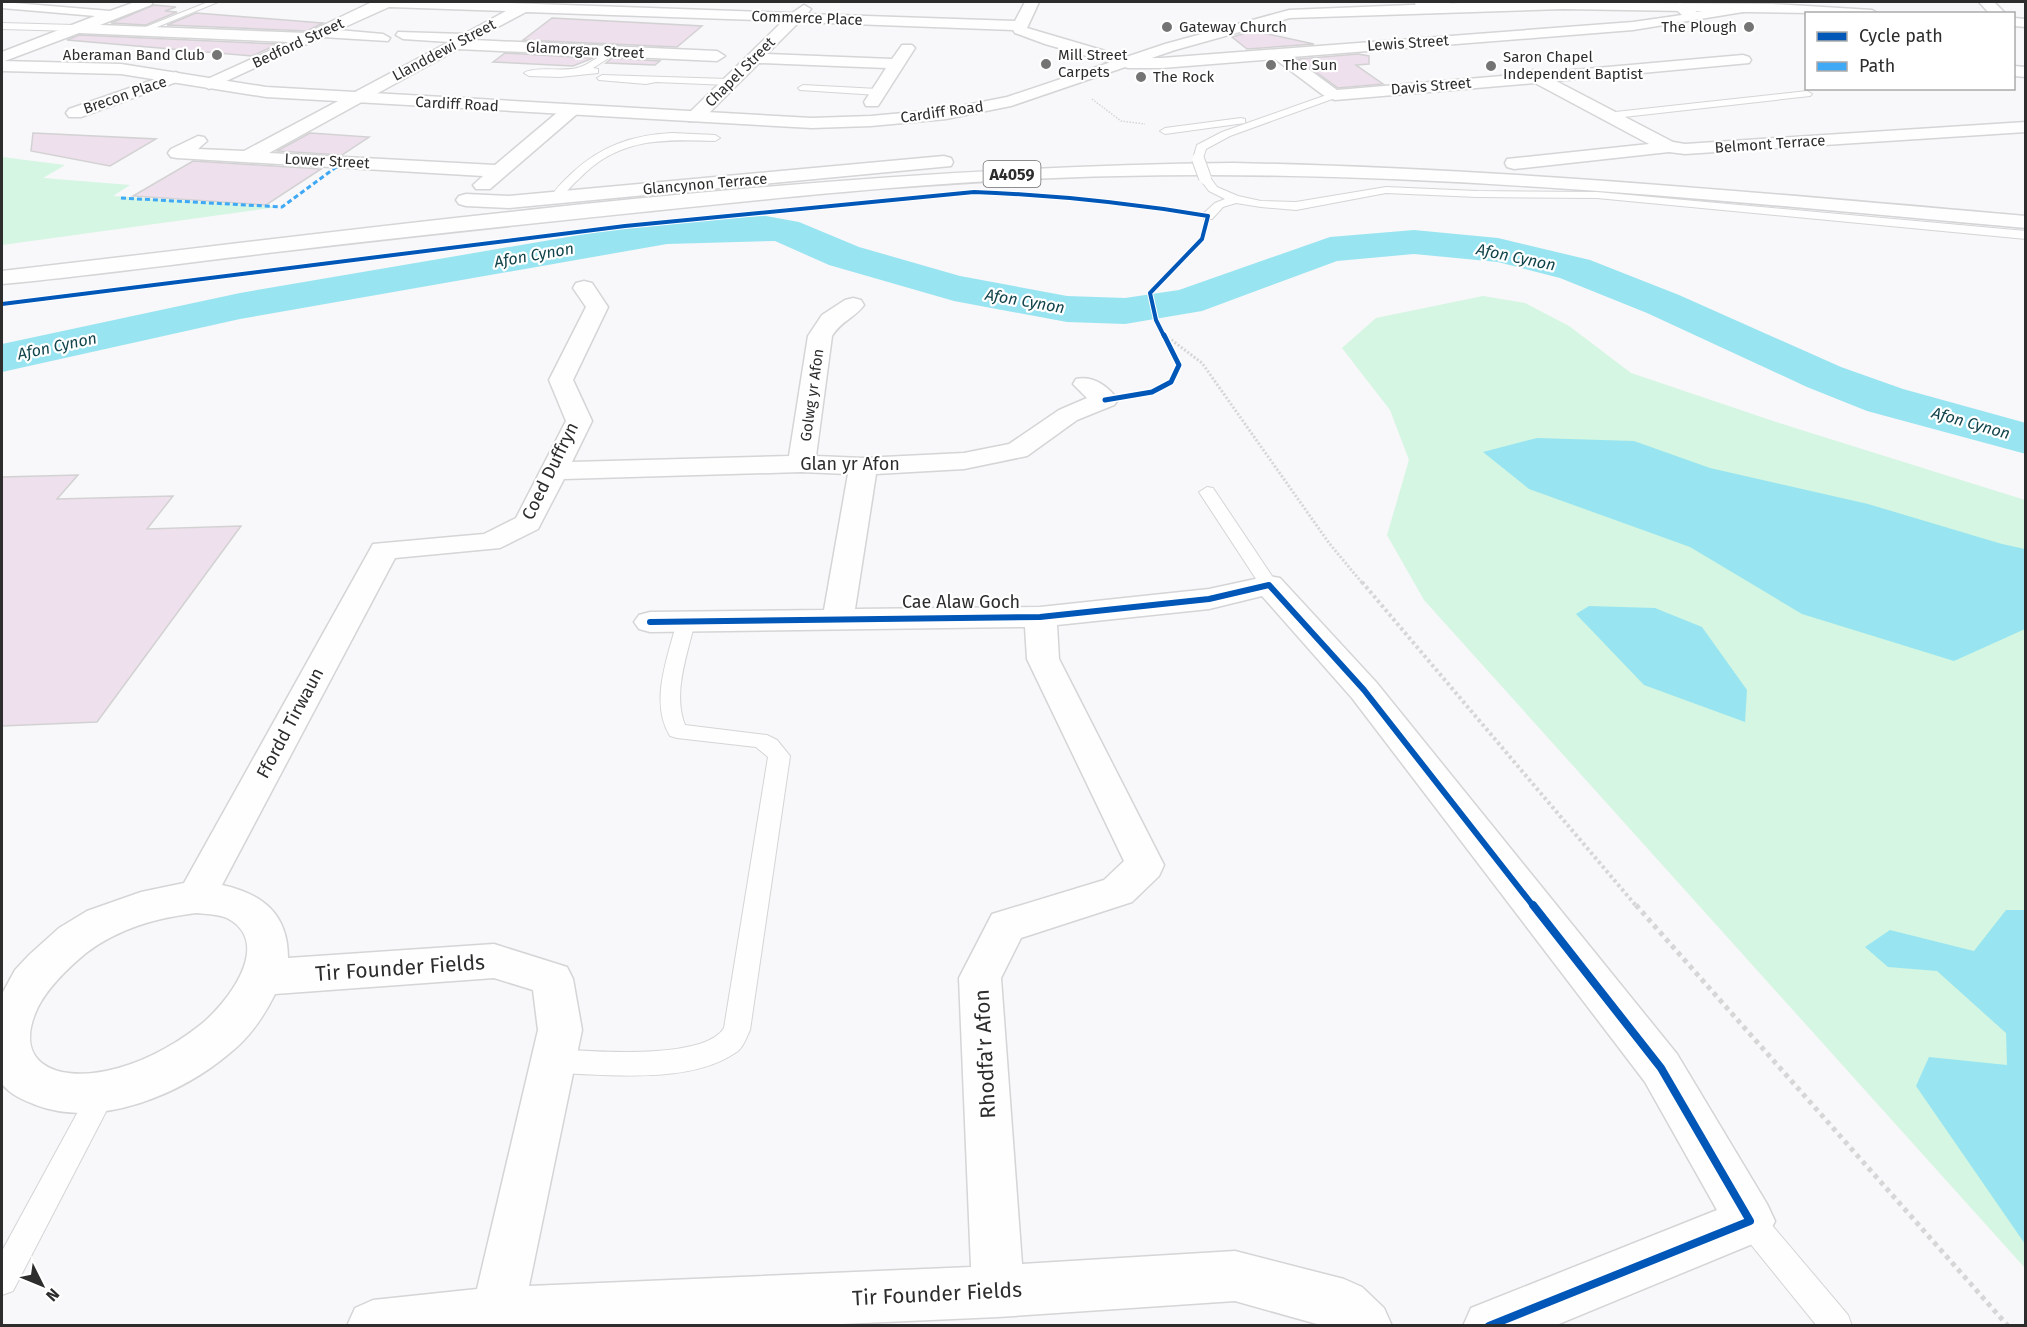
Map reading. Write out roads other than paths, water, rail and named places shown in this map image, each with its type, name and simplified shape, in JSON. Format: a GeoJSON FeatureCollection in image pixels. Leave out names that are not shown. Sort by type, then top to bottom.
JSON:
{"type":"FeatureCollection","features":[{"type":"Feature","properties":{"kind":"street"},"geometry":{"type":"LineString","coordinates":[[2,57],[146,2]]}},
{"type":"Feature","properties":{"kind":"street","name":"Commerce Place"},"geometry":{"type":"LineString","coordinates":[[379,2],[529,4],[650,12],[1020,26]]}},
{"type":"Feature","properties":{"kind":"street","name":"Bedford Street"},"geometry":{"type":"LineString","coordinates":[[209,84],[386,2]]}},
{"type":"Feature","properties":{"kind":"street"},"geometry":{"type":"LineString","coordinates":[[650,12],[662,2]]}},
{"type":"Feature","properties":{"kind":"street","name":"Chapel Street"},"geometry":{"type":"LineString","coordinates":[[695,117],[728,82],[812,2]]}},
{"type":"Feature","properties":{"kind":"street"},"geometry":{"type":"LineString","coordinates":[[1032,2],[1020,30],[1128,63]]}},
{"type":"Feature","properties":{"kind":"street","name":"Cardiff Road"},"geometry":{"type":"LineString","coordinates":[[2,66],[121,69],[266,92],[812,123],[871,121],[946,114],[1011,101],[1170,48],[1289,14],[1434,6],[1561,3],[1684,13]]}},
{"type":"Feature","properties":{"kind":"street"},"geometry":{"type":"LineString","coordinates":[[2,4],[112,14]]}},
{"type":"Feature","properties":{"kind":"street","name":"Llanddewi Street"},"geometry":{"type":"LineString","coordinates":[[247,157],[529,4]]}},
{"type":"Feature","properties":{"kind":"street"},"geometry":{"type":"LineString","coordinates":[[1767,5],[1849,12]]}},
{"type":"Feature","properties":{"kind":"street","name":"Lewis Street"},"geometry":{"type":"LineString","coordinates":[[1128,63],[1278,54],[1633,26],[1684,13],[1767,5]]}},
{"type":"Feature","properties":{"kind":"street"},"geometry":{"type":"LineString","coordinates":[[1434,6],[1471,39],[1499,55]]}},
{"type":"Feature","properties":{"kind":"street"},"geometry":{"type":"LineString","coordinates":[[875,97],[922,23]]}},
{"type":"Feature","properties":{"kind":"street"},"geometry":{"type":"LineString","coordinates":[[1633,26],[1654,36]]}},
{"type":"Feature","properties":{"kind":"street"},"geometry":{"type":"LineString","coordinates":[[74,28],[383,38]]}},
{"type":"Feature","properties":{"kind":"street","name":"Glamorgan Street"},"geometry":{"type":"LineString","coordinates":[[403,35],[612,52],[686,51],[717,56]]}},
{"type":"Feature","properties":{"kind":"street"},"geometry":{"type":"LineString","coordinates":[[1687,52],[1708,63]]}},
{"type":"Feature","properties":{"kind":"street"},"geometry":{"type":"LineString","coordinates":[[1278,54],[1335,95]]}},
{"type":"Feature","properties":{"kind":"street"},"geometry":{"type":"LineString","coordinates":[[755,58],[897,64]]}},
{"type":"Feature","properties":{"kind":"street","name":"Davis Street"},"geometry":{"type":"LineString","coordinates":[[1335,95],[1743,60]]}},
{"type":"Feature","properties":{"kind":"street"},"geometry":{"type":"LineString","coordinates":[[2,72],[19,66]]}},
{"type":"Feature","properties":{"kind":"street"},"geometry":{"type":"LineString","coordinates":[[1518,66],[1606,116],[1669,147]]}},
{"type":"Feature","properties":{"kind":"street","name":"Brecon Place"},"geometry":{"type":"LineString","coordinates":[[75,113],[176,77]]}},
{"type":"Feature","properties":{"kind":"street"},"geometry":{"type":"LineString","coordinates":[[500,171],[571,110]]}},
{"type":"Feature","properties":{"kind":"street","name":"Belmont Terrace"},"geometry":{"type":"LineString","coordinates":[[1514,164],[1669,147],[1685,149],[2025,127]]}},
{"type":"Feature","properties":{"kind":"street","name":"Lower Street"},"geometry":{"type":"LineString","coordinates":[[198,141],[177,153],[500,171]]}},
{"type":"Feature","properties":{"kind":"street","name":"Glancynon Terrace"},"geometry":{"type":"LineString","coordinates":[[500,171],[461,204],[556,198],[944,162]]}},
{"type":"Feature","properties":{"kind":"street","name":"A4059"},"geometry":{"type":"LineString","coordinates":[[2,278],[516,218],[778,191],[986,175],[1120,170],[1285,170],[1442,174],[1661,190],[2025,222]]}},
{"type":"Feature","properties":{"kind":"street","name":"Coed Duffryn"},"geometry":{"type":"LineString","coordinates":[[384,550],[490,542],[528,524],[579,421],[561,380],[597,308],[584,288]]}},
{"type":"Feature","properties":{"kind":"street","name":"Golwg yr Afon"},"geometry":{"type":"LineString","coordinates":[[801,464],[820,336],[830,320],[853,305]]}},
{"type":"Feature","properties":{"kind":"street","name":"Glan yr Afon"},"geometry":{"type":"LineString","coordinates":[[554,471],[801,464],[863,466],[964,460],[1018,450],[1068,415],[1105,400],[1085,384]]}},
{"type":"Feature","properties":{"kind":"street"},"geometry":{"type":"LineString","coordinates":[[838,618],[863,466]]}},
{"type":"Feature","properties":{"kind":"street","name":"Ffordd Tirwaun"},"geometry":{"type":"LineString","coordinates":[[196,897],[384,550]]}},
{"type":"Feature","properties":{"kind":"street"},"geometry":{"type":"LineString","coordinates":[[1269,585],[1364,690],[1661,1068],[1750,1221],[1489,1326]]}},
{"type":"Feature","properties":{"kind":"street","name":"Cae Alaw Goch"},"geometry":{"type":"LineString","coordinates":[[650,622],[1040,617],[1209,599],[1269,585]]}},
{"type":"Feature","properties":{"kind":"street","name":"Rhodfa'r Afon"},"geometry":{"type":"LineString","coordinates":[[998,1291],[980,978],[1006,926],[1118,891],[1145,865],[1043,659],[1040,617]]}},
{"type":"Feature","properties":{"kind":"street"},"geometry":{"type":"LineString","coordinates":[[196,897],[225,900],[248,911],[263,928],[268,950],[263,977],[247,1007],[219,1036],[184,1062],[143,1082],[102,1093],[63,1093],[33,1084],[13,1066],[6,1042],[15,984],[87,931],[124,912],[151,904],[196,897]]}},
{"type":"Feature","properties":{"kind":"street","name":"Tir Founder Fields"},"geometry":{"type":"LineString","coordinates":[[263,977],[494,962],[552,979],[560,1030],[497,1313]]}},
{"type":"Feature","properties":{"kind":"street","name":"Tir Founder Fields"},"geometry":{"type":"LineString","coordinates":[[373,1326],[497,1313],[998,1291],[1235,1276],[1344,1305],[1365,1326]]}},
{"type":"Feature","properties":{"kind":"lane"},"geometry":{"type":"LineString","coordinates":[[142,30],[214,2]]}},
{"type":"Feature","properties":{"kind":"lane"},"geometry":{"type":"LineString","coordinates":[[2,26],[74,28]]}},
{"type":"Feature","properties":{"kind":"lane"},"geometry":{"type":"LineString","coordinates":[[529,73],[560,74],[583,70],[612,52]]}},
{"type":"Feature","properties":{"kind":"lane"},"geometry":{"type":"LineString","coordinates":[[583,70],[601,75],[646,81],[656,79],[728,82]]}},
{"type":"Feature","properties":{"kind":"lane"},"geometry":{"type":"LineString","coordinates":[[803,88],[875,97]]}},
{"type":"Feature","properties":{"kind":"lane"},"geometry":{"type":"LineString","coordinates":[[1606,116],[1807,94]]}},
{"type":"Feature","properties":{"kind":"lane"},"geometry":{"type":"LineString","coordinates":[[1335,95],[1226,134],[1201,147],[1198,159],[1205,178],[1213,189],[1235,198],[1261,204],[1296,206],[1386,190],[1477,194],[1597,195],[2025,235]]}},
{"type":"Feature","properties":{"kind":"lane"},"geometry":{"type":"LineString","coordinates":[[1165,131],[1280,116]]}},
{"type":"Feature","properties":{"kind":"lane"},"geometry":{"type":"LineString","coordinates":[[556,198],[560,190],[602,154],[625,144],[669,136],[715,138]]}},
{"type":"Feature","properties":{"kind":"lane"},"geometry":{"type":"LineString","coordinates":[[1208,216],[1218,205],[1235,198]]}},
{"type":"Feature","properties":{"kind":"lane"},"geometry":{"type":"LineString","coordinates":[[1207,492],[1269,585]]}},
{"type":"Feature","properties":{"kind":"lane"},"geometry":{"type":"LineString","coordinates":[[553,1061],[656,1062],[702,1055],[729,1044],[737,1030],[779,756],[770,745],[760,740],[677,731],[670,713],[670,699],[686,621]]}},
{"type":"Feature","properties":{"kind":"lane"},"geometry":{"type":"LineString","coordinates":[[2,1280],[102,1093]]}},
{"type":"Feature","properties":{"kind":"lane"},"geometry":{"type":"LineString","coordinates":[[1750,1221],[1837,1326]]}},
{"type":"Feature","properties":{"kind":"water"},"geometry":{"type":"Polygon","coordinates":[[[1537,438],[1634,441],[1710,468],[1868,504],[2025,549],[2025,629],[1954,661],[1802,614],[1690,547],[1529,489],[1483,452],[1537,438]]]}},
{"type":"Feature","properties":{"kind":"water"},"geometry":{"type":"Polygon","coordinates":[[[1589,606],[1655,608],[1702,627],[1747,690],[1745,722],[1644,685],[1576,614],[1589,606]]]}},
{"type":"Feature","properties":{"kind":"water"},"geometry":{"type":"Polygon","coordinates":[[[2006,910],[2025,910],[2025,1244],[1916,1086],[1929,1057],[2007,1065],[2006,1033],[1937,971],[1888,967],[1865,947],[1890,930],[1974,951],[2006,910]]]}},
{"type":"Feature","properties":{"kind":"waterway","name":"Afon Cynon"},"geometry":{"type":"LineString","coordinates":[[2,358],[43,347],[240,306],[667,232],[766,228],[785,231],[844,256],[954,288],[1067,309],[1125,311],[1186,302],[1330,249],[1414,242],[1498,250],[1575,269],[1663,304],[1824,377],[1885,400],[2026,439]]}},
{"type":"Feature","properties":{"kind":"place","name":"Gateway Church"},"geometry":{"type":"Point","coordinates":[1167,27]}},
{"type":"Feature","properties":{"kind":"place","name":"The Plough"},"geometry":{"type":"Point","coordinates":[1749,27]}},
{"type":"Feature","properties":{"kind":"place","name":"Aberaman Band Club"},"geometry":{"type":"Point","coordinates":[217,55]}},
{"type":"Feature","properties":{"kind":"place","name":"Mill Street Carpets"},"geometry":{"type":"Point","coordinates":[1046,64]}},
{"type":"Feature","properties":{"kind":"place","name":"The Sun"},"geometry":{"type":"Point","coordinates":[1271,65]}},
{"type":"Feature","properties":{"kind":"place","name":"Saron Chapel Independent Baptist"},"geometry":{"type":"Point","coordinates":[1491,66]}},
{"type":"Feature","properties":{"kind":"place","name":"The Rock"},"geometry":{"type":"Point","coordinates":[1141,77]}}]}
